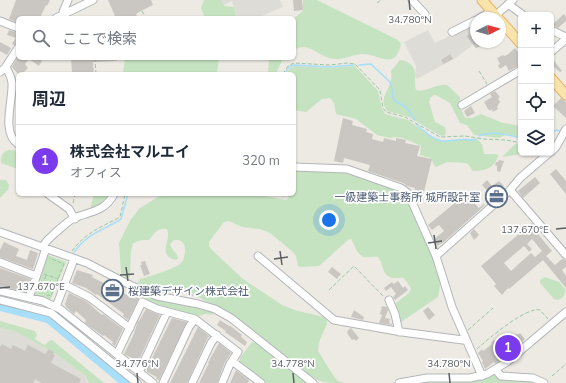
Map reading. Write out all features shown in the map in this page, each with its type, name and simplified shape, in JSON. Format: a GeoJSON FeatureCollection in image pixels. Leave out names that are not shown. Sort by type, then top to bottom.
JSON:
{"type":"FeatureCollection","features":[{"type":"Feature","properties":{"kind":"main road"},"geometry":{"type":"LineString","coordinates":[[482,0],[492,12]]}},
{"type":"Feature","properties":{"kind":"main road"},"geometry":{"type":"LineString","coordinates":[[506,27],[518,41]]}},
{"type":"Feature","properties":{"kind":"main road"},"geometry":{"type":"LineString","coordinates":[[554,81],[566,95]]}},
{"type":"Feature","properties":{"kind":"street"},"geometry":{"type":"LineString","coordinates":[[64,14],[63,12],[68,0]]}},
{"type":"Feature","properties":{"kind":"street"},"geometry":{"type":"LineString","coordinates":[[60,16],[93,0]]}},
{"type":"Feature","properties":{"kind":"street"},"geometry":{"type":"LineString","coordinates":[[412,0],[424,14]]}},
{"type":"Feature","properties":{"kind":"street"},"geometry":{"type":"LineString","coordinates":[[500,12],[511,2],[520,12]]}},
{"type":"Feature","properties":{"kind":"street"},"geometry":{"type":"LineString","coordinates":[[0,21],[16,27]]}},
{"type":"Feature","properties":{"kind":"street"},"geometry":{"type":"LineString","coordinates":[[452,32],[470,23]]}},
{"type":"Feature","properties":{"kind":"street"},"geometry":{"type":"LineString","coordinates":[[554,31],[566,37],[565,40],[554,49]]}},
{"type":"Feature","properties":{"kind":"street"},"geometry":{"type":"LineString","coordinates":[[16,51],[3,70],[7,69],[12,82],[9,116],[11,133],[13,140],[16,142]]}},
{"type":"Feature","properties":{"kind":"street"},"geometry":{"type":"LineString","coordinates":[[462,105],[518,72]]}},
{"type":"Feature","properties":{"kind":"street"},"geometry":{"type":"LineString","coordinates":[[554,149],[566,129]]}},
{"type":"Feature","properties":{"kind":"street"},"geometry":{"type":"LineString","coordinates":[[436,256],[510,190],[520,178],[545,156]]}},
{"type":"Feature","properties":{"kind":"street"},"geometry":{"type":"LineString","coordinates":[[296,167],[346,169],[405,190],[410,197],[436,256],[452,307],[482,376]]}},
{"type":"Feature","properties":{"kind":"street"},"geometry":{"type":"LineString","coordinates":[[510,190],[566,255]]}},
{"type":"Feature","properties":{"kind":"street"},"geometry":{"type":"LineString","coordinates":[[51,196],[69,209],[75,219]]}},
{"type":"Feature","properties":{"kind":"street"},"geometry":{"type":"LineString","coordinates":[[29,298],[38,276],[45,243],[66,223],[100,210],[110,201],[113,196]]}},
{"type":"Feature","properties":{"kind":"street"},"geometry":{"type":"LineString","coordinates":[[0,232],[99,269],[132,286],[157,296],[204,305],[221,312],[231,318],[302,376],[313,383]]}},
{"type":"Feature","properties":{"kind":"street"},"geometry":{"type":"LineString","coordinates":[[258,256],[334,320],[399,332],[463,340],[465,336]]}},
{"type":"Feature","properties":{"kind":"street"},"geometry":{"type":"LineString","coordinates":[[56,307],[65,285],[72,258]]}},
{"type":"Feature","properties":{"kind":"street"},"geometry":{"type":"LineString","coordinates":[[0,262],[38,276]]}},
{"type":"Feature","properties":{"kind":"street"},"geometry":{"type":"LineString","coordinates":[[65,285],[89,297],[130,328]]}},
{"type":"Feature","properties":{"kind":"street"},"geometry":{"type":"LineString","coordinates":[[0,291],[42,301],[56,307],[153,383]]}},
{"type":"Feature","properties":{"kind":"street"},"geometry":{"type":"LineString","coordinates":[[0,300],[51,313],[136,383]]}},
{"type":"Feature","properties":{"kind":"street"},"geometry":{"type":"LineString","coordinates":[[389,300],[395,314],[399,332]]}},
{"type":"Feature","properties":{"kind":"street"},"geometry":{"type":"LineString","coordinates":[[117,354],[142,302],[157,309],[195,319],[238,352],[232,361],[222,383]]}},
{"type":"Feature","properties":{"kind":"street"},"geometry":{"type":"LineString","coordinates":[[138,372],[167,312]]}},
{"type":"Feature","properties":{"kind":"street"},"geometry":{"type":"LineString","coordinates":[[399,383],[427,378],[464,379],[482,376],[496,370],[507,362],[566,312]]}},
{"type":"Feature","properties":{"kind":"street"},"geometry":{"type":"LineString","coordinates":[[163,383],[189,327],[195,319]]}},
{"type":"Feature","properties":{"kind":"street"},"geometry":{"type":"LineString","coordinates":[[192,383],[211,343],[217,335]]}},
{"type":"Feature","properties":{"kind":"street"},"geometry":{"type":"LineString","coordinates":[[232,361],[252,380],[261,383]]}},
{"type":"Feature","properties":{"kind":"street"},"geometry":{"type":"LineString","coordinates":[[496,370],[501,376],[533,378],[544,383]]}},
{"type":"Feature","properties":{"kind":"path"},"geometry":{"type":"LineString","coordinates":[[377,3],[381,0]]}},
{"type":"Feature","properties":{"kind":"path"},"geometry":{"type":"LineString","coordinates":[[142,11],[145,16]]}},
{"type":"Feature","properties":{"kind":"path"},"geometry":{"type":"LineString","coordinates":[[95,60],[96,72]]}},
{"type":"Feature","properties":{"kind":"path"},"geometry":{"type":"LineString","coordinates":[[284,72],[288,66],[294,63],[329,65],[351,62],[358,66],[380,90],[383,108],[386,112],[405,117],[440,138],[465,136],[518,142]]}},
{"type":"Feature","properties":{"kind":"path"},"geometry":{"type":"LineString","coordinates":[[479,71],[489,89]]}},
{"type":"Feature","properties":{"kind":"path"},"geometry":{"type":"LineString","coordinates":[[69,209],[75,196]]}},
{"type":"Feature","properties":{"kind":"path"},"geometry":{"type":"LineString","coordinates":[[72,258],[77,243],[88,233],[120,217],[125,196]]}},
{"type":"Feature","properties":{"kind":"path"},"geometry":{"type":"LineString","coordinates":[[43,296],[47,298],[48,295],[51,296],[64,264],[49,258],[47,259]]}},
{"type":"Feature","properties":{"kind":"path"},"geometry":{"type":"LineString","coordinates":[[329,290],[354,266],[389,300]]}},
{"type":"Feature","properties":{"kind":"path"},"geometry":{"type":"LineString","coordinates":[[38,276],[46,275],[58,279]]}},
{"type":"Feature","properties":{"kind":"path"},"geometry":{"type":"LineString","coordinates":[[36,289],[37,287],[42,288],[46,275]]}},
{"type":"Feature","properties":{"kind":"path"},"geometry":{"type":"LineString","coordinates":[[38,276],[44,283]]}},
{"type":"Feature","properties":{"kind":"path"},"geometry":{"type":"LineString","coordinates":[[161,292],[184,292],[193,294],[202,301]]}},
{"type":"Feature","properties":{"kind":"path"},"geometry":{"type":"LineString","coordinates":[[465,336],[493,308]]}},
{"type":"Feature","properties":{"kind":"path"},"geometry":{"type":"LineString","coordinates":[[474,352],[503,327],[533,310],[540,310],[552,324]]}},
{"type":"Feature","properties":{"kind":"path"},"geometry":{"type":"LineString","coordinates":[[552,376],[566,364]]}},
{"type":"Feature","properties":{"kind":"shaded area"},"geometry":{"type":"Polygon","coordinates":[[[221,0],[280,0],[283,7],[262,16],[237,16],[232,1],[223,5],[221,0]]]}},
{"type":"Feature","properties":{"kind":"shaded area"},"geometry":{"type":"Polygon","coordinates":[[[470,25],[470,47],[454,59],[417,79],[415,76],[416,66],[404,42],[428,30],[435,43],[470,25]]]}},
{"type":"Feature","properties":{"kind":"shaded area"},"geometry":{"type":"Polygon","coordinates":[[[0,328],[14,331],[49,349],[87,377],[86,381],[89,383],[0,383],[0,328]]]}},
{"type":"Feature","properties":{"kind":"green space"},"geometry":{"type":"Polygon","coordinates":[[[204,0],[221,0],[224,6],[234,7],[236,16],[204,16],[201,8],[204,0]]]}},
{"type":"Feature","properties":{"kind":"green space"},"geometry":{"type":"Polygon","coordinates":[[[303,0],[317,0],[398,40],[401,44],[398,52],[395,57],[390,59],[361,54],[334,59],[324,56],[309,48],[299,47],[296,49],[296,16],[303,11],[303,0]]]}},
{"type":"Feature","properties":{"kind":"green space"},"geometry":{"type":"Polygon","coordinates":[[[125,60],[219,60],[217,72],[123,72],[125,60]]]}},
{"type":"Feature","properties":{"kind":"green space"},"geometry":{"type":"Polygon","coordinates":[[[269,60],[282,60],[277,72],[268,72],[269,60]]]}},
{"type":"Feature","properties":{"kind":"green space"},"geometry":{"type":"Polygon","coordinates":[[[400,60],[408,62],[415,72],[416,90],[420,91],[439,85],[447,85],[460,97],[460,107],[465,118],[472,118],[481,114],[503,123],[518,126],[518,138],[507,134],[499,138],[474,135],[467,125],[460,123],[450,103],[436,95],[430,98],[429,102],[435,122],[445,127],[446,133],[444,136],[439,135],[409,117],[387,111],[384,99],[391,80],[391,71],[400,60]]]}},
{"type":"Feature","properties":{"kind":"green space"},"geometry":{"type":"Polygon","coordinates":[[[294,66],[329,68],[355,66],[378,91],[385,114],[408,120],[439,141],[477,139],[482,144],[484,154],[496,154],[498,155],[497,159],[489,168],[477,171],[473,171],[468,164],[465,163],[447,162],[436,167],[431,158],[420,155],[421,146],[403,138],[390,138],[377,135],[356,119],[336,114],[334,103],[330,98],[322,99],[306,112],[296,110],[296,72],[287,72],[294,66]]]}},
{"type":"Feature","properties":{"kind":"green space"},"geometry":{"type":"Polygon","coordinates":[[[515,144],[518,144],[518,154],[503,156],[515,144]]]}},
{"type":"Feature","properties":{"kind":"green space"},"geometry":{"type":"Polygon","coordinates":[[[8,150],[16,151],[16,168],[1,163],[2,155],[8,150]]]}},
{"type":"Feature","properties":{"kind":"green space"},"geometry":{"type":"Polygon","coordinates":[[[296,168],[344,170],[388,187],[392,187],[407,197],[435,256],[441,279],[438,297],[401,322],[397,319],[396,303],[409,293],[411,288],[404,278],[393,278],[387,276],[378,257],[367,257],[360,255],[351,239],[319,266],[300,267],[298,266],[296,256],[293,252],[270,233],[260,229],[242,227],[229,221],[224,222],[209,242],[211,249],[243,279],[282,305],[298,311],[325,317],[327,324],[319,342],[318,351],[335,378],[344,383],[323,382],[310,376],[233,315],[223,308],[205,301],[189,291],[153,290],[140,285],[138,283],[140,279],[174,267],[181,263],[183,259],[185,247],[180,241],[174,240],[170,244],[178,259],[172,259],[166,253],[168,237],[167,229],[158,230],[149,240],[142,240],[133,243],[131,251],[130,277],[126,278],[121,273],[119,243],[131,219],[140,208],[160,196],[265,196],[286,200],[289,198],[288,196],[296,196],[296,168]]]}},
{"type":"Feature","properties":{"kind":"green space"},"geometry":{"type":"Polygon","coordinates":[[[0,180],[6,180],[9,185],[8,190],[0,198],[0,180]]]}},
{"type":"Feature","properties":{"kind":"green space"},"geometry":{"type":"Polygon","coordinates":[[[93,196],[110,196],[104,204],[90,209],[93,196]]]}},
{"type":"Feature","properties":{"kind":"green space"},"geometry":{"type":"Polygon","coordinates":[[[48,255],[66,262],[50,301],[33,296],[45,256],[48,255]]]}},
{"type":"Feature","properties":{"kind":"green space"},"geometry":{"type":"Polygon","coordinates":[[[545,277],[559,282],[565,289],[564,296],[558,300],[554,299],[540,283],[540,280],[545,277]]]}},
{"type":"Feature","properties":{"kind":"green space"},"geometry":{"type":"Polygon","coordinates":[[[143,295],[166,302],[198,307],[212,312],[213,314],[195,316],[182,313],[143,299],[143,295]]]}},
{"type":"Feature","properties":{"kind":"green space"},"geometry":{"type":"Polygon","coordinates":[[[0,321],[35,331],[37,335],[35,339],[44,345],[52,340],[104,383],[89,383],[87,377],[49,349],[14,331],[0,328],[0,321]]]}},
{"type":"Feature","properties":{"kind":"green space"},"geometry":{"type":"Polygon","coordinates":[[[252,342],[256,343],[307,383],[265,383],[239,362],[240,358],[252,342]]]}},
{"type":"Feature","properties":{"kind":"green space"},"geometry":{"type":"Polygon","coordinates":[[[494,375],[500,378],[530,380],[539,383],[414,383],[435,381],[470,382],[494,375]]]}},
{"type":"Feature","properties":{"kind":"building"},"geometry":{"type":"Polygon","coordinates":[[[16,0],[50,0],[41,16],[16,16],[16,22],[9,19],[16,0]]]}},
{"type":"Feature","properties":{"kind":"building"},"geometry":{"type":"Polygon","coordinates":[[[108,0],[151,0],[153,5],[136,14],[137,16],[115,16],[108,0]]]}},
{"type":"Feature","properties":{"kind":"building"},"geometry":{"type":"Polygon","coordinates":[[[293,0],[302,0],[303,10],[294,11],[293,0]]]}},
{"type":"Feature","properties":{"kind":"building"},"geometry":{"type":"Polygon","coordinates":[[[564,14],[566,21],[558,28],[554,26],[554,23],[564,14]]]}},
{"type":"Feature","properties":{"kind":"building"},"geometry":{"type":"Polygon","coordinates":[[[9,30],[16,32],[16,38],[7,35],[9,30]]]}},
{"type":"Feature","properties":{"kind":"building"},"geometry":{"type":"Polygon","coordinates":[[[470,34],[470,41],[466,36],[470,34]]]}},
{"type":"Feature","properties":{"kind":"building"},"geometry":{"type":"Polygon","coordinates":[[[16,38],[16,44],[12,44],[16,38]]]}},
{"type":"Feature","properties":{"kind":"building"},"geometry":{"type":"Polygon","coordinates":[[[0,42],[11,48],[7,55],[0,51],[0,42]]]}},
{"type":"Feature","properties":{"kind":"building"},"geometry":{"type":"Polygon","coordinates":[[[515,48],[518,52],[518,66],[509,71],[506,65],[500,69],[498,65],[500,64],[497,58],[507,55],[515,48]]]}},
{"type":"Feature","properties":{"kind":"building"},"geometry":{"type":"Polygon","coordinates":[[[450,54],[453,59],[443,64],[441,60],[450,54]]]}},
{"type":"Feature","properties":{"kind":"building"},"geometry":{"type":"Polygon","coordinates":[[[16,60],[28,60],[25,64],[28,68],[24,72],[16,72],[12,67],[16,60]]]}},
{"type":"Feature","properties":{"kind":"building"},"geometry":{"type":"Polygon","coordinates":[[[30,60],[41,60],[42,61],[39,66],[30,60]]]}},
{"type":"Feature","properties":{"kind":"building"},"geometry":{"type":"Polygon","coordinates":[[[71,60],[117,60],[93,62],[94,72],[72,72],[71,60]]]}},
{"type":"Feature","properties":{"kind":"building"},"geometry":{"type":"Polygon","coordinates":[[[554,61],[562,71],[560,72],[554,67],[554,61]]]}},
{"type":"Feature","properties":{"kind":"building"},"geometry":{"type":"Polygon","coordinates":[[[495,91],[500,97],[498,99],[500,102],[497,107],[498,109],[493,112],[492,109],[490,111],[488,109],[484,102],[492,97],[490,94],[495,91]]]}},
{"type":"Feature","properties":{"kind":"building"},"geometry":{"type":"Polygon","coordinates":[[[561,98],[566,102],[566,118],[554,107],[561,98]]]}},
{"type":"Feature","properties":{"kind":"building"},"geometry":{"type":"Polygon","coordinates":[[[471,106],[475,113],[467,117],[464,111],[471,106]]]}},
{"type":"Feature","properties":{"kind":"building"},"geometry":{"type":"Polygon","coordinates":[[[343,118],[353,121],[352,125],[367,129],[366,132],[373,134],[372,139],[383,142],[384,138],[396,141],[396,138],[406,140],[405,143],[420,146],[417,156],[432,159],[422,200],[416,198],[414,194],[415,188],[368,171],[370,165],[344,158],[343,163],[334,161],[343,118]]]}},
{"type":"Feature","properties":{"kind":"building"},"geometry":{"type":"Polygon","coordinates":[[[499,160],[504,161],[500,172],[497,171],[497,166],[495,165],[499,160]]]}},
{"type":"Feature","properties":{"kind":"building"},"geometry":{"type":"Polygon","coordinates":[[[556,169],[566,181],[566,194],[550,174],[556,169]]]}},
{"type":"Feature","properties":{"kind":"building"},"geometry":{"type":"Polygon","coordinates":[[[535,177],[540,183],[523,198],[518,191],[535,177]]]}},
{"type":"Feature","properties":{"kind":"building"},"geometry":{"type":"Polygon","coordinates":[[[487,180],[492,186],[499,181],[504,186],[492,200],[491,199],[493,197],[482,185],[487,180]]]}},
{"type":"Feature","properties":{"kind":"building"},"geometry":{"type":"Polygon","coordinates":[[[467,193],[471,198],[470,199],[479,208],[484,204],[485,205],[444,242],[437,246],[434,239],[444,231],[439,225],[432,230],[428,225],[467,193]]]}},
{"type":"Feature","properties":{"kind":"building"},"geometry":{"type":"Polygon","coordinates":[[[532,223],[540,232],[538,234],[552,251],[546,256],[555,265],[562,259],[566,260],[566,267],[562,270],[566,276],[566,288],[543,260],[509,289],[508,288],[502,295],[494,286],[496,284],[481,266],[532,223]],[[532,239],[527,244],[532,249],[529,252],[524,246],[504,263],[511,271],[531,253],[535,257],[542,251],[532,239]]]}},
{"type":"Feature","properties":{"kind":"building"},"geometry":{"type":"Polygon","coordinates":[[[474,229],[479,235],[474,240],[470,233],[474,229]]]}},
{"type":"Feature","properties":{"kind":"building"},"geometry":{"type":"Polygon","coordinates":[[[4,242],[19,249],[16,256],[27,260],[30,250],[38,253],[33,269],[0,257],[0,250],[4,242]]]}},
{"type":"Feature","properties":{"kind":"building"},"geometry":{"type":"Polygon","coordinates":[[[145,261],[150,274],[144,276],[140,265],[142,265],[141,262],[145,261]]]}},
{"type":"Feature","properties":{"kind":"building"},"geometry":{"type":"Polygon","coordinates":[[[332,267],[341,274],[337,279],[328,272],[332,267]]]}},
{"type":"Feature","properties":{"kind":"building"},"geometry":{"type":"Polygon","coordinates":[[[0,268],[30,279],[26,292],[0,286],[0,268]]]}},
{"type":"Feature","properties":{"kind":"building"},"geometry":{"type":"Polygon","coordinates":[[[77,270],[93,275],[92,277],[135,299],[136,297],[139,298],[128,320],[123,316],[124,314],[97,294],[96,295],[86,288],[72,283],[77,270]]]}},
{"type":"Feature","properties":{"kind":"building"},"geometry":{"type":"Polygon","coordinates":[[[398,281],[403,288],[405,286],[408,290],[395,300],[393,297],[396,294],[391,287],[386,291],[384,288],[392,282],[394,284],[398,281]]]}},
{"type":"Feature","properties":{"kind":"building"},"geometry":{"type":"Polygon","coordinates":[[[69,293],[86,301],[102,315],[103,314],[123,329],[115,346],[112,344],[113,342],[104,335],[103,336],[85,323],[86,320],[76,311],[74,314],[66,307],[65,304],[69,293]]]}},
{"type":"Feature","properties":{"kind":"building"},"geometry":{"type":"Polygon","coordinates":[[[382,306],[387,307],[388,310],[385,318],[390,319],[389,323],[392,325],[379,323],[382,315],[380,314],[382,306]]]}},
{"type":"Feature","properties":{"kind":"building"},"geometry":{"type":"Polygon","coordinates":[[[428,307],[435,315],[429,320],[423,311],[428,307]]]}},
{"type":"Feature","properties":{"kind":"building"},"geometry":{"type":"Polygon","coordinates":[[[146,309],[160,315],[137,364],[133,361],[134,359],[124,354],[133,336],[138,321],[146,309]]]}},
{"type":"Feature","properties":{"kind":"building"},"geometry":{"type":"Polygon","coordinates":[[[354,310],[364,317],[363,320],[351,317],[354,310]]]}},
{"type":"Feature","properties":{"kind":"building"},"geometry":{"type":"Polygon","coordinates":[[[172,318],[187,322],[159,380],[156,379],[157,377],[147,372],[147,368],[172,318]]]}},
{"type":"Feature","properties":{"kind":"building"},"geometry":{"type":"Polygon","coordinates":[[[220,320],[242,335],[241,337],[247,342],[245,346],[217,325],[220,320]]]}},
{"type":"Feature","properties":{"kind":"building"},"geometry":{"type":"Polygon","coordinates":[[[198,327],[210,337],[208,337],[187,383],[170,383],[198,327]]]}},
{"type":"Feature","properties":{"kind":"building"},"geometry":{"type":"Polygon","coordinates":[[[351,328],[359,338],[356,341],[354,339],[352,340],[347,333],[347,331],[351,328]]]}},
{"type":"Feature","properties":{"kind":"building"},"geometry":{"type":"Polygon","coordinates":[[[520,333],[525,339],[502,359],[495,364],[494,362],[485,369],[482,362],[483,361],[478,353],[482,349],[483,351],[492,344],[491,343],[494,340],[501,349],[514,338],[513,336],[520,333]]]}},
{"type":"Feature","properties":{"kind":"building"},"geometry":{"type":"Polygon","coordinates":[[[219,343],[231,353],[225,362],[217,383],[199,383],[210,359],[219,343]]]}},
{"type":"Feature","properties":{"kind":"building"},"geometry":{"type":"Polygon","coordinates":[[[2,344],[11,349],[13,345],[25,351],[28,345],[45,354],[49,349],[54,352],[53,354],[55,355],[51,363],[81,379],[79,383],[42,383],[35,379],[33,383],[0,383],[0,347],[2,344]]]}},
{"type":"Feature","properties":{"kind":"building"},"geometry":{"type":"Polygon","coordinates":[[[236,370],[249,380],[248,383],[230,383],[236,370]]]}},
{"type":"Feature","properties":{"kind":"waterway"},"geometry":{"type":"LineString","coordinates":[[359,65],[371,64],[390,82],[393,98],[395,101],[406,107],[415,120]]}},
{"type":"Feature","properties":{"kind":"waterway"},"geometry":{"type":"LineString","coordinates":[[286,72],[289,67],[294,65],[329,67],[354,65]]}},
{"type":"Feature","properties":{"kind":"waterway"},"geometry":{"type":"LineString","coordinates":[[416,124],[435,139],[442,141],[476,139]]}},
{"type":"Feature","properties":{"kind":"waterway"},"geometry":{"type":"LineString","coordinates":[[554,131],[557,130],[562,132]]}},
{"type":"Feature","properties":{"kind":"waterway"},"geometry":{"type":"LineString","coordinates":[[479,136],[495,133],[518,137]]}},
{"type":"Feature","properties":{"kind":"waterway"},"geometry":{"type":"LineString","coordinates":[[74,252],[90,236],[121,219],[127,196]]}},
{"type":"Feature","properties":{"kind":"waterway"},"geometry":{"type":"LineString","coordinates":[[0,307],[48,319],[125,383]]}},
{"type":"Feature","properties":{"kind":"place","name":"一級建築士事務所 城所設計室"},"geometry":{"type":"Point","coordinates":[496,197]}},
{"type":"Feature","properties":{"kind":"place","name":"桜建築デザイン株式会社"},"geometry":{"type":"Point","coordinates":[113,291]}},
{"type":"Feature","properties":{"kind":"place","name":"株式会社マルエイ"},"geometry":{"type":"Point","coordinates":[508,348]}}]}
